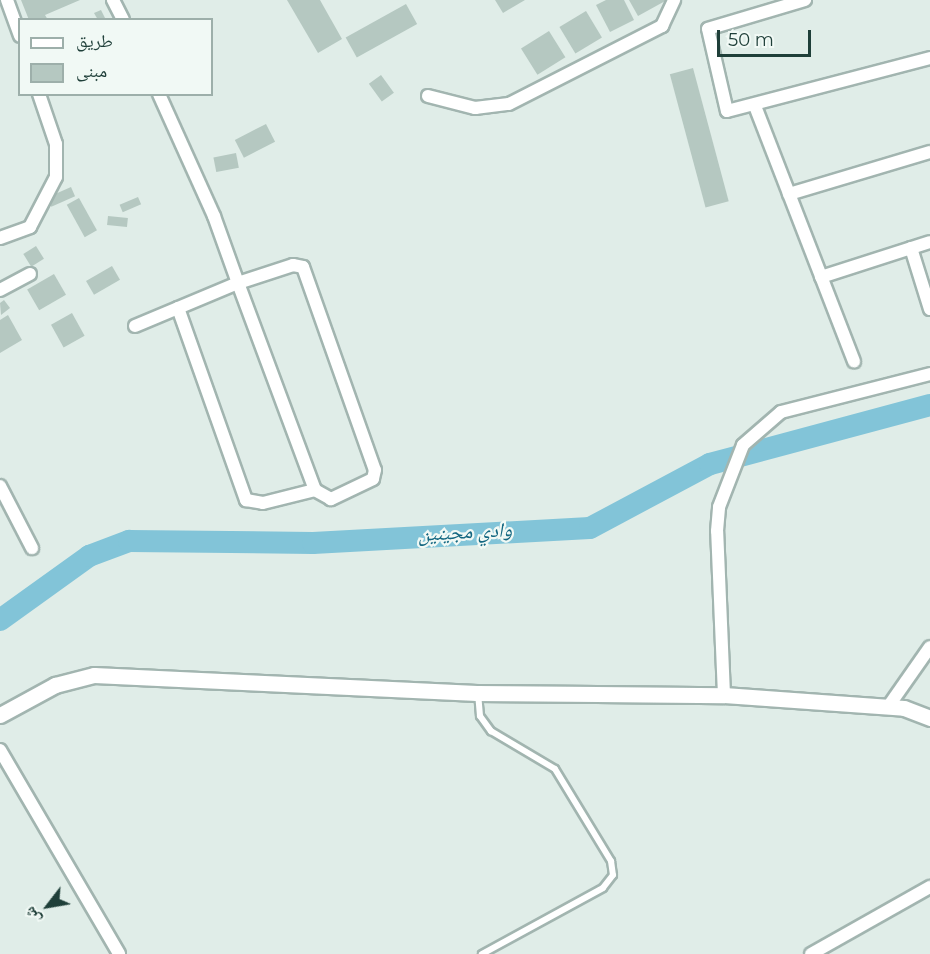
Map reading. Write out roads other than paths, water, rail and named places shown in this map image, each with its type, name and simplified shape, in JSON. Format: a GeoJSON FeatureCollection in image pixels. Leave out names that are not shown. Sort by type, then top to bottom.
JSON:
{"type":"FeatureCollection","features":[{"type":"Feature","properties":{"kind":"street"},"geometry":{"type":"LineString","coordinates":[[8,0],[18,30]]}},
{"type":"Feature","properties":{"kind":"street"},"geometry":{"type":"LineString","coordinates":[[113,0],[122,18]]}},
{"type":"Feature","properties":{"kind":"street"},"geometry":{"type":"LineString","coordinates":[[428,96],[475,108],[509,104],[662,26],[674,0]]}},
{"type":"Feature","properties":{"kind":"street"},"geometry":{"type":"LineString","coordinates":[[805,0],[708,30],[724,107],[733,112],[930,58]]}},
{"type":"Feature","properties":{"kind":"street"},"geometry":{"type":"LineString","coordinates":[[0,238],[30,227],[56,177],[56,144],[40,96]]}},
{"type":"Feature","properties":{"kind":"street"},"geometry":{"type":"LineString","coordinates":[[135,326],[238,283],[293,265],[303,267],[312,285],[376,475],[331,499],[315,490],[238,283],[160,96]]}},
{"type":"Feature","properties":{"kind":"street"},"geometry":{"type":"LineString","coordinates":[[755,106],[854,361]]}},
{"type":"Feature","properties":{"kind":"street"},"geometry":{"type":"LineString","coordinates":[[789,194],[930,152]]}},
{"type":"Feature","properties":{"kind":"street"},"geometry":{"type":"LineString","coordinates":[[821,277],[930,242]]}},
{"type":"Feature","properties":{"kind":"street"},"geometry":{"type":"LineString","coordinates":[[910,248],[930,309]]}},
{"type":"Feature","properties":{"kind":"street"},"geometry":{"type":"LineString","coordinates":[[0,290],[30,274]]}},
{"type":"Feature","properties":{"kind":"street"},"geometry":{"type":"LineString","coordinates":[[178,308],[246,500],[263,503],[315,490]]}},
{"type":"Feature","properties":{"kind":"street"},"geometry":{"type":"LineString","coordinates":[[724,695],[717,531],[727,483],[743,445],[781,412],[930,374]]}},
{"type":"Feature","properties":{"kind":"street"},"geometry":{"type":"LineString","coordinates":[[0,486],[32,548]]}},
{"type":"Feature","properties":{"kind":"street"},"geometry":{"type":"LineString","coordinates":[[888,707],[930,647]]}},
{"type":"Feature","properties":{"kind":"street"},"geometry":{"type":"LineString","coordinates":[[0,715],[55,685],[94,675],[477,693],[724,695],[888,707],[930,718]]}},
{"type":"Feature","properties":{"kind":"street"},"geometry":{"type":"LineString","coordinates":[[0,750],[119,954]]}},
{"type":"Feature","properties":{"kind":"street"},"geometry":{"type":"LineString","coordinates":[[811,954],[930,888]]}},
{"type":"Feature","properties":{"kind":"lane"},"geometry":{"type":"LineString","coordinates":[[477,693],[480,716],[491,731],[555,769],[611,861],[613,875],[603,888],[482,954]]}},
{"type":"Feature","properties":{"kind":"waterway","name":"وادي مجينين"},"geometry":{"type":"LineString","coordinates":[[0,620],[89,556],[129,541],[313,543],[590,528],[710,464],[930,405]]}}]}
